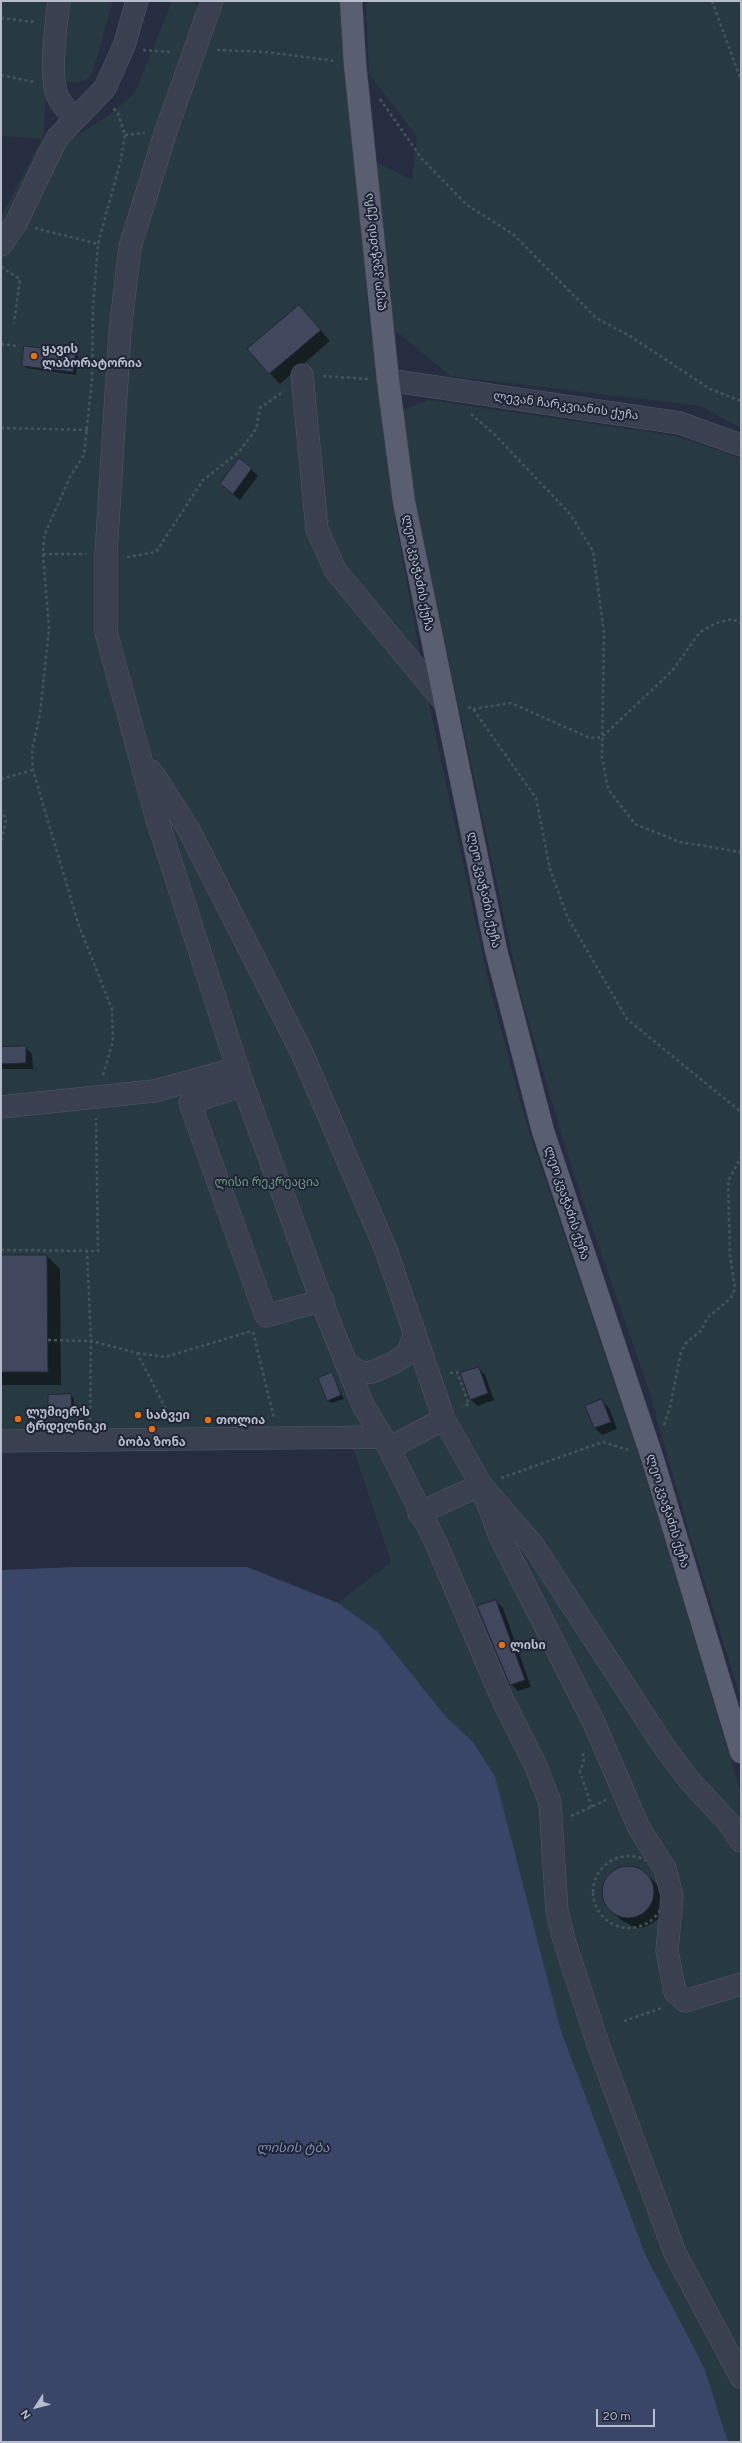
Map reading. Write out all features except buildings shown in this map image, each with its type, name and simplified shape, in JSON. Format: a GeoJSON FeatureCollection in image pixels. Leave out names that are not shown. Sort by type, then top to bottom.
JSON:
{"type":"FeatureCollection","features":[{"type":"Feature","properties":{"kind":"main road","name":"ლეო კვაჭაძის ქუჩა"},"geometry":{"type":"LineString","coordinates":[[351,1],[355,64],[388,380],[404,502],[496,950],[543,1131],[653,1460],[741,1752]]}},
{"type":"Feature","properties":{"kind":"street"},"geometry":{"type":"LineString","coordinates":[[59,1],[55,24],[54,86],[58,98],[74,120]]}},
{"type":"Feature","properties":{"kind":"street"},"geometry":{"type":"LineString","coordinates":[[1,245],[16,223],[57,138],[102,92],[124,46],[137,1]]}},
{"type":"Feature","properties":{"kind":"street"},"geometry":{"type":"LineString","coordinates":[[212,1],[193,52],[130,247],[120,332],[106,554],[106,632],[156,816],[240,1076],[323,1300],[328,1318],[349,1366],[362,1405],[384,1442],[419,1513],[436,1543],[501,1696],[535,1764],[550,1803],[557,1911],[564,1940],[599,2047],[675,2253],[741,2377]]}},
{"type":"Feature","properties":{"kind":"street"},"geometry":{"type":"LineString","coordinates":[[302,375],[318,529],[320,536],[335,570],[444,702]]}},
{"type":"Feature","properties":{"kind":"street","name":"ლევან ჩარკვიანის ქუჩა"},"geometry":{"type":"LineString","coordinates":[[388,380],[680,423],[741,445]]}},
{"type":"Feature","properties":{"kind":"street"},"geometry":{"type":"LineString","coordinates":[[140,754],[189,830],[302,1053],[386,1250],[414,1336],[444,1420],[533,1544],[663,1745],[688,1780],[718,1810],[741,1841]]}},
{"type":"Feature","properties":{"kind":"street"},"geometry":{"type":"LineString","coordinates":[[1,1107],[154,1092],[240,1076]]}},
{"type":"Feature","properties":{"kind":"street"},"geometry":{"type":"LineString","coordinates":[[240,1076],[190,1103],[259,1323],[323,1300]]}},
{"type":"Feature","properties":{"kind":"street"},"geometry":{"type":"LineString","coordinates":[[349,1366],[361,1373],[372,1372],[394,1363],[408,1354],[414,1336]]}},
{"type":"Feature","properties":{"kind":"street"},"geometry":{"type":"LineString","coordinates":[[1,1441],[278,1438],[384,1442],[444,1420]]}},
{"type":"Feature","properties":{"kind":"street"},"geometry":{"type":"LineString","coordinates":[[419,1513],[489,1482]]}},
{"type":"Feature","properties":{"kind":"street"},"geometry":{"type":"LineString","coordinates":[[489,1482],[500,1534],[594,1722],[639,1828],[665,1869],[672,1896],[667,1951],[675,1992],[685,2000],[741,1984]]}},
{"type":"Feature","properties":{"kind":"street"},"geometry":{"type":"LineString","coordinates":[[637,1857],[639,1828]]}},
{"type":"Feature","properties":{"kind":"path"},"geometry":{"type":"LineString","coordinates":[[712,1],[741,80]]}},
{"type":"Feature","properties":{"kind":"path"},"geometry":{"type":"LineString","coordinates":[[1,18],[55,24]]}},
{"type":"Feature","properties":{"kind":"path"},"geometry":{"type":"LineString","coordinates":[[193,52],[222,49],[266,52],[355,64]]}},
{"type":"Feature","properties":{"kind":"path"},"geometry":{"type":"LineString","coordinates":[[1,75],[54,86]]}},
{"type":"Feature","properties":{"kind":"path"},"geometry":{"type":"LineString","coordinates":[[1,1250],[98,1251],[96,1097],[113,1041],[112,1009],[78,923],[33,770],[32,750],[40,714],[49,628],[43,554],[44,536],[70,476],[84,455],[88,430],[93,308],[98,244],[121,159],[125,135],[118,113],[102,92]]}},
{"type":"Feature","properties":{"kind":"path"},"geometry":{"type":"LineString","coordinates":[[378,96],[422,159],[467,205],[513,234],[596,318],[630,336],[710,389],[741,401]]}},
{"type":"Feature","properties":{"kind":"path"},"geometry":{"type":"LineString","coordinates":[[16,223],[98,244]]}},
{"type":"Feature","properties":{"kind":"path"},"geometry":{"type":"LineString","coordinates":[[1,266],[20,278],[14,323]]}},
{"type":"Feature","properties":{"kind":"path"},"geometry":{"type":"LineString","coordinates":[[1,344],[18,346]]}},
{"type":"Feature","properties":{"kind":"path"},"geometry":{"type":"LineString","coordinates":[[130,557],[156,552],[203,480],[238,452],[256,429],[260,408],[302,375],[388,380]]}},
{"type":"Feature","properties":{"kind":"path"},"geometry":{"type":"LineString","coordinates":[[470,413],[494,434],[570,514],[593,551],[604,633],[602,757],[608,789],[636,824],[680,842],[741,852]]}},
{"type":"Feature","properties":{"kind":"path"},"geometry":{"type":"LineString","coordinates":[[1,428],[88,430]]}},
{"type":"Feature","properties":{"kind":"path"},"geometry":{"type":"LineString","coordinates":[[43,554],[106,554]]}},
{"type":"Feature","properties":{"kind":"path"},"geometry":{"type":"LineString","coordinates":[[444,702],[473,709],[511,703],[590,738],[602,737],[672,671],[700,632],[716,623],[732,619],[741,623]]}},
{"type":"Feature","properties":{"kind":"path"},"geometry":{"type":"LineString","coordinates":[[473,709],[508,761],[536,798],[550,869],[567,916],[627,1019],[741,1112]]}},
{"type":"Feature","properties":{"kind":"path"},"geometry":{"type":"LineString","coordinates":[[1,779],[33,770]]}},
{"type":"Feature","properties":{"kind":"path"},"geometry":{"type":"LineString","coordinates":[[1,809],[6,820],[1,843]]}},
{"type":"Feature","properties":{"kind":"path"},"geometry":{"type":"LineString","coordinates":[[662,1430],[672,1400],[681,1352],[687,1342],[702,1330],[707,1318],[730,1299],[734,1289],[730,1255],[728,1181],[741,1157]]}},
{"type":"Feature","properties":{"kind":"path"},"geometry":{"type":"LineString","coordinates":[[87,1250],[91,1341],[90,1440]]}},
{"type":"Feature","properties":{"kind":"path"},"geometry":{"type":"LineString","coordinates":[[48,1340],[91,1341],[137,1353],[165,1357],[259,1323],[278,1438]]}},
{"type":"Feature","properties":{"kind":"path"},"geometry":{"type":"LineString","coordinates":[[137,1353],[181,1438]]}},
{"type":"Feature","properties":{"kind":"path"},"geometry":{"type":"LineString","coordinates":[[454,1372],[457,1372],[460,1378],[469,1404],[467,1405]]}},
{"type":"Feature","properties":{"kind":"path"},"geometry":{"type":"LineString","coordinates":[[489,1482],[603,1442],[614,1444],[653,1460]]}},
{"type":"Feature","properties":{"kind":"path"},"geometry":{"type":"LineString","coordinates":[[571,1816],[592,1807],[580,1772],[584,1760],[581,1747]]}},
{"type":"Feature","properties":{"kind":"path"},"geometry":{"type":"LineString","coordinates":[[625,1856],[637,1857],[652,1865],[663,1879],[665,1890],[664,1902],[659,1913],[645,1924],[628,1928],[616,1926],[605,1920],[597,1911],[593,1899],[592,1887],[596,1876],[609,1862],[625,1856]]}},
{"type":"Feature","properties":{"kind":"path"},"geometry":{"type":"LineString","coordinates":[[624,2021],[685,2000]]}},
{"type":"Feature","properties":{"kind":"green space","name":"ლისი რეკრეაცია"},"geometry":{"type":"Polygon","coordinates":[[[1,1],[113,1],[92,74],[81,82],[76,83],[60,78],[48,70],[43,139],[64,143],[108,116],[135,93],[172,1],[195,2],[199,13],[223,1],[341,1],[369,318],[392,502],[430,709],[490,989],[526,1122],[645,1474],[741,1794],[741,2442],[728,2442],[704,2367],[646,2256],[561,2031],[527,1907],[473,1742],[447,1718],[378,1632],[338,1603],[391,1562],[352,1445],[1,1450],[1,217],[42,139],[1,136],[1,1]]]}},
{"type":"Feature","properties":{"kind":"green space"},"geometry":{"type":"Polygon","coordinates":[[[366,1],[741,1],[741,428],[701,406],[451,376],[390,326],[376,162],[412,180],[417,136],[369,74],[366,1]]]}},
{"type":"Feature","properties":{"kind":"green space"},"geometry":{"type":"Polygon","coordinates":[[[428,400],[675,436],[732,455],[741,460],[741,1699],[689,1532],[649,1391],[572,1169],[522,1000],[414,500],[403,410],[428,400]]]}},
{"type":"Feature","properties":{"kind":"water","name":"ლისის ტბა"},"geometry":{"type":"Polygon","coordinates":[[[76,1567],[247,1567],[338,1603],[378,1632],[447,1718],[473,1742],[495,1777],[561,2031],[646,2256],[704,2367],[728,2442],[1,2442],[1,1570],[76,1567]]]}},
{"type":"Feature","properties":{"kind":"place","name":"ყავის ლაბორატორია"},"geometry":{"type":"Point","coordinates":[34,356]}},
{"type":"Feature","properties":{"kind":"place","name":"საბვეი"},"geometry":{"type":"Point","coordinates":[138,1415]}},
{"type":"Feature","properties":{"kind":"place","name":"ლუმიერ'ს ტრდელნიკი"},"geometry":{"type":"Point","coordinates":[18,1419]}},
{"type":"Feature","properties":{"kind":"place","name":"თოლია"},"geometry":{"type":"Point","coordinates":[208,1420]}},
{"type":"Feature","properties":{"kind":"place","name":"ბობა ზონა"},"geometry":{"type":"Point","coordinates":[152,1429]}},
{"type":"Feature","properties":{"kind":"place","name":"ლისი"},"geometry":{"type":"Point","coordinates":[502,1645]}}]}
